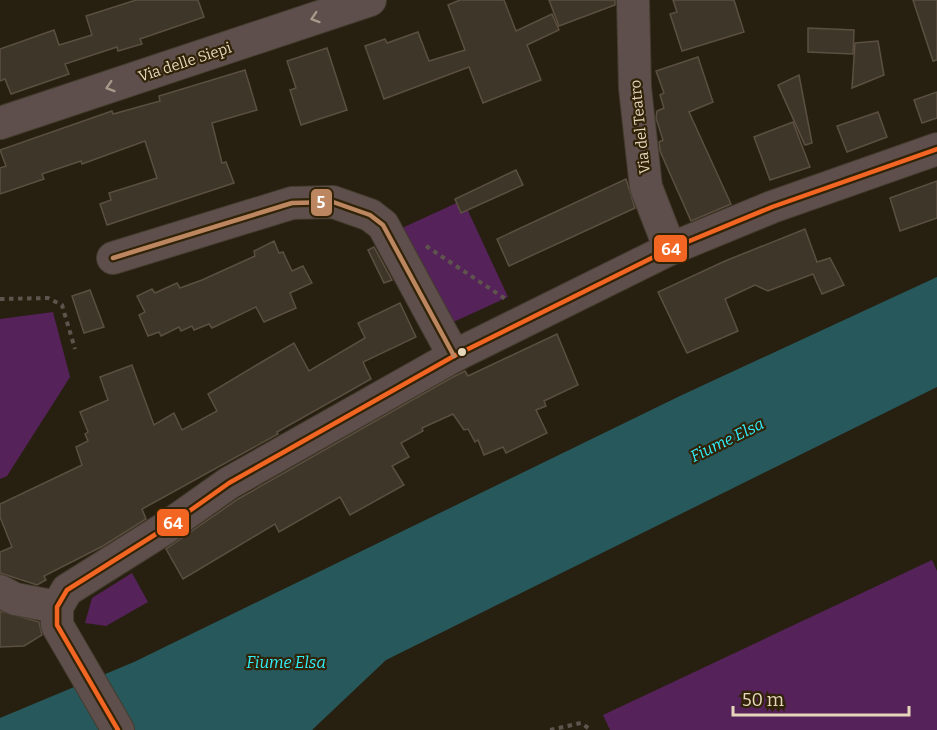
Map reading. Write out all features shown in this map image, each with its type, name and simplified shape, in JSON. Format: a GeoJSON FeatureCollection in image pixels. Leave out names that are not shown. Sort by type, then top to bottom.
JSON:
{"type":"FeatureCollection","features":[{"type":"Feature","properties":{"kind":"street","name":"Via delle Siepi"},"geometry":{"type":"LineString","coordinates":[[0,123],[370,0]]}},
{"type":"Feature","properties":{"kind":"street","name":"Via del Teatro"},"geometry":{"type":"LineString","coordinates":[[633,0],[635,88],[646,187],[670,249]]}},
{"type":"Feature","properties":{"kind":"street"},"geometry":{"type":"LineString","coordinates":[[118,730],[57,625],[57,607],[67,590],[164,529],[229,483],[454,356],[537,317],[670,249],[772,207],[937,149]]}},
{"type":"Feature","properties":{"kind":"street"},"geometry":{"type":"LineString","coordinates":[[113,258],[292,203],[333,202],[370,215],[383,225],[454,356]]}},
{"type":"Feature","properties":{"kind":"street"},"geometry":{"type":"LineString","coordinates":[[0,591],[15,599],[57,607]]}},
{"type":"Feature","properties":{"kind":"path"},"geometry":{"type":"LineString","coordinates":[[420,242],[479,283],[537,317]]}},
{"type":"Feature","properties":{"kind":"path"},"geometry":{"type":"LineString","coordinates":[[0,299],[48,298],[62,305],[75,349]]}},
{"type":"Feature","properties":{"kind":"path"},"geometry":{"type":"LineString","coordinates":[[550,730],[581,723],[591,730]]}},
{"type":"Feature","properties":{"kind":"shaded area"},"geometry":{"type":"Polygon","coordinates":[[[463,200],[508,297],[449,324],[402,228],[463,200]]]}},
{"type":"Feature","properties":{"kind":"shaded area"},"geometry":{"type":"Polygon","coordinates":[[[53,312],[70,377],[7,476],[0,479],[0,319],[53,312]]]}},
{"type":"Feature","properties":{"kind":"shaded area"},"geometry":{"type":"Polygon","coordinates":[[[932,560],[937,571],[937,730],[610,730],[603,715],[932,560]]]}},
{"type":"Feature","properties":{"kind":"shaded area"},"geometry":{"type":"Polygon","coordinates":[[[132,573],[148,602],[106,626],[85,623],[92,598],[132,573]]]}},
{"type":"Feature","properties":{"kind":"water","name":"Fiume Elsa"},"geometry":{"type":"Polygon","coordinates":[[[937,277],[937,387],[386,660],[312,730],[0,730],[0,718],[134,662],[682,395],[937,277]]]}},
{"type":"Feature","properties":{"kind":"building"},"geometry":{"type":"Polygon","coordinates":[[[136,0],[198,0],[204,17],[140,39],[142,44],[118,51],[117,47],[65,64],[69,74],[11,94],[5,79],[0,81],[0,49],[54,30],[59,45],[92,35],[86,16],[136,0]]]}},
{"type":"Feature","properties":{"kind":"building"},"geometry":{"type":"Polygon","coordinates":[[[460,0],[504,0],[516,31],[552,14],[559,30],[527,45],[541,80],[483,103],[469,67],[384,99],[365,46],[385,39],[387,43],[418,32],[429,61],[465,50],[448,5],[460,0]]]}},
{"type":"Feature","properties":{"kind":"building"},"geometry":{"type":"Polygon","coordinates":[[[549,0],[615,0],[615,5],[559,26],[549,0]]]}},
{"type":"Feature","properties":{"kind":"building"},"geometry":{"type":"Polygon","coordinates":[[[673,0],[734,0],[744,32],[682,51],[670,14],[677,12],[673,0]]]}},
{"type":"Feature","properties":{"kind":"building"},"geometry":{"type":"Polygon","coordinates":[[[913,0],[937,0],[937,60],[933,61],[913,0]]]}},
{"type":"Feature","properties":{"kind":"building"},"geometry":{"type":"Polygon","coordinates":[[[808,28],[854,30],[853,54],[808,52],[808,28]]]}},
{"type":"Feature","properties":{"kind":"building"},"geometry":{"type":"Polygon","coordinates":[[[878,41],[884,75],[852,88],[855,43],[878,41]]]}},
{"type":"Feature","properties":{"kind":"building"},"geometry":{"type":"Polygon","coordinates":[[[327,48],[347,110],[301,125],[290,90],[296,88],[287,61],[327,48]]]}},
{"type":"Feature","properties":{"kind":"building"},"geometry":{"type":"Polygon","coordinates":[[[698,57],[713,102],[689,112],[731,204],[691,221],[660,151],[659,142],[663,140],[656,118],[657,111],[664,108],[660,95],[664,93],[656,71],[698,57]]]}},
{"type":"Feature","properties":{"kind":"building"},"geometry":{"type":"Polygon","coordinates":[[[245,70],[257,110],[212,123],[222,163],[226,162],[234,183],[107,225],[100,204],[111,200],[109,193],[157,178],[145,141],[82,164],[81,161],[42,174],[44,179],[0,194],[0,168],[6,166],[0,150],[112,111],[113,114],[160,101],[159,96],[245,70]]]}},
{"type":"Feature","properties":{"kind":"building"},"geometry":{"type":"Polygon","coordinates":[[[799,75],[812,143],[805,145],[778,85],[799,75]]]}},
{"type":"Feature","properties":{"kind":"building"},"geometry":{"type":"Polygon","coordinates":[[[937,92],[937,118],[922,123],[914,100],[937,92]]]}},
{"type":"Feature","properties":{"kind":"building"},"geometry":{"type":"Polygon","coordinates":[[[878,112],[887,137],[847,152],[837,126],[878,112]]]}},
{"type":"Feature","properties":{"kind":"building"},"geometry":{"type":"Polygon","coordinates":[[[793,122],[810,167],[770,180],[754,137],[793,122]]]}},
{"type":"Feature","properties":{"kind":"building"},"geometry":{"type":"Polygon","coordinates":[[[516,170],[523,185],[461,213],[455,199],[516,170]]]}},
{"type":"Feature","properties":{"kind":"building"},"geometry":{"type":"Polygon","coordinates":[[[626,179],[635,208],[509,266],[497,239],[626,179]]]}},
{"type":"Feature","properties":{"kind":"building"},"geometry":{"type":"Polygon","coordinates":[[[937,181],[937,218],[900,231],[890,198],[937,181]]]}},
{"type":"Feature","properties":{"kind":"building"},"geometry":{"type":"Polygon","coordinates":[[[805,229],[817,262],[830,258],[844,285],[822,294],[813,274],[768,291],[755,285],[725,299],[738,331],[687,353],[658,292],[725,261],[805,229]]]}},
{"type":"Feature","properties":{"kind":"building"},"geometry":{"type":"Polygon","coordinates":[[[274,241],[279,253],[283,252],[292,271],[303,266],[312,283],[290,293],[296,308],[264,322],[256,307],[212,328],[209,324],[194,330],[192,326],[181,331],[179,327],[161,336],[159,332],[148,336],[139,315],[145,312],[137,296],[152,289],[155,293],[177,283],[180,288],[202,280],[255,256],[254,251],[274,241]]]}},
{"type":"Feature","properties":{"kind":"building"},"geometry":{"type":"Polygon","coordinates":[[[374,247],[392,280],[384,283],[368,250],[374,247]]]}},
{"type":"Feature","properties":{"kind":"building"},"geometry":{"type":"Polygon","coordinates":[[[90,290],[104,327],[84,333],[72,296],[90,290]]]}},
{"type":"Feature","properties":{"kind":"building"},"geometry":{"type":"Polygon","coordinates":[[[400,303],[416,337],[363,362],[371,379],[277,432],[278,434],[142,509],[146,519],[103,546],[44,576],[46,580],[37,585],[0,573],[0,552],[12,547],[0,517],[0,504],[82,465],[76,447],[88,441],[85,434],[88,432],[80,412],[108,400],[100,377],[132,365],[154,425],[174,413],[182,430],[217,411],[208,394],[294,343],[309,371],[365,338],[358,323],[400,303]]]}},
{"type":"Feature","properties":{"kind":"building"},"geometry":{"type":"Polygon","coordinates":[[[557,334],[578,385],[544,401],[546,406],[536,410],[547,433],[506,453],[503,447],[484,455],[478,440],[475,442],[468,429],[464,430],[453,414],[422,428],[423,431],[401,443],[409,457],[392,466],[404,485],[350,515],[340,497],[279,532],[275,524],[183,579],[166,549],[238,499],[451,378],[465,371],[468,376],[557,334]]]}},
{"type":"Feature","properties":{"kind":"building"},"geometry":{"type":"Polygon","coordinates":[[[0,611],[39,622],[42,635],[24,646],[0,647],[0,611]]]}},
{"type":"Feature","properties":{"kind":"transit line","name":"64"},"geometry":{"type":"LineString","coordinates":[[118,730],[57,625],[57,607],[67,590],[164,529],[229,483],[454,356],[670,249],[772,207],[937,149]]}},
{"type":"Feature","properties":{"kind":"transit line","name":"5"},"geometry":{"type":"LineString","coordinates":[[113,258],[292,203],[333,202],[370,215],[383,225],[454,356]]}}]}
